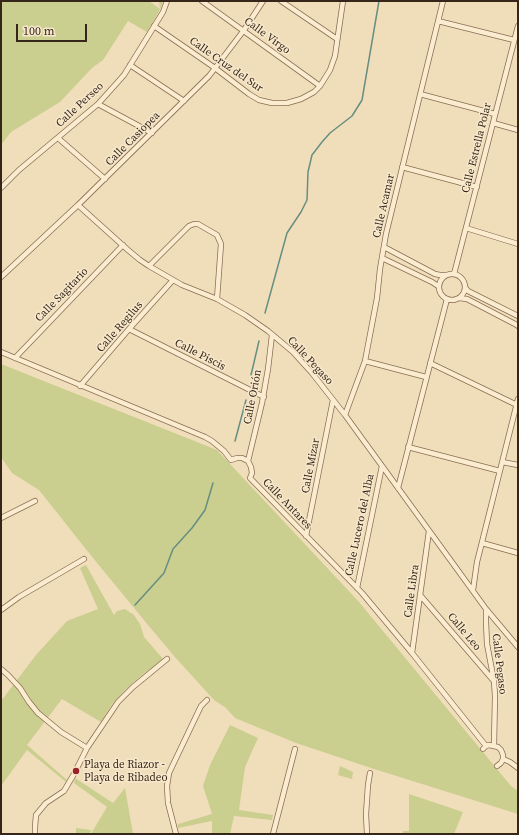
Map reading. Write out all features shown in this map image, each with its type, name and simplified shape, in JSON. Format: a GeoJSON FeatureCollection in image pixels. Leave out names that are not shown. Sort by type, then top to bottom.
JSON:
{"type":"FeatureCollection","features":[{"type":"Feature","properties":{"kind":"street","name":"Calle Perseo"},"geometry":{"type":"LineString","coordinates":[[1,188],[19,170],[98,104],[120,80],[163,12],[167,1]]}},
{"type":"Feature","properties":{"kind":"street","name":"Calle Virgo"},"geometry":{"type":"LineString","coordinates":[[202,1],[320,86]]}},
{"type":"Feature","properties":{"kind":"street","name":"Calle Casiopea"},"geometry":{"type":"LineString","coordinates":[[1,277],[105,179],[209,76],[244,30],[263,1]]}},
{"type":"Feature","properties":{"kind":"street"},"geometry":{"type":"LineString","coordinates":[[281,1],[337,39]]}},
{"type":"Feature","properties":{"kind":"street","name":"Calle Cruz del Sur"},"geometry":{"type":"LineString","coordinates":[[154,26],[259,100],[272,103],[287,103],[301,100],[314,92],[320,86],[330,70],[334,56],[343,1]]}},
{"type":"Feature","properties":{"kind":"street","name":"Calle Acamar"},"geometry":{"type":"LineString","coordinates":[[345,415],[365,361],[377,298],[384,247],[443,1]]}},
{"type":"Feature","properties":{"kind":"street"},"geometry":{"type":"LineString","coordinates":[[438,20],[514,40]]}},
{"type":"Feature","properties":{"kind":"street","name":"Calle Estrella Polar"},"geometry":{"type":"LineString","coordinates":[[454,274],[518,26]]}},
{"type":"Feature","properties":{"kind":"street"},"geometry":{"type":"LineString","coordinates":[[130,65],[184,101]]}},
{"type":"Feature","properties":{"kind":"street"},"geometry":{"type":"LineString","coordinates":[[420,94],[496,114]]}},
{"type":"Feature","properties":{"kind":"street"},"geometry":{"type":"LineString","coordinates":[[98,104],[152,133]]}},
{"type":"Feature","properties":{"kind":"street"},"geometry":{"type":"LineString","coordinates":[[493,123],[518,130]]}},
{"type":"Feature","properties":{"kind":"street"},"geometry":{"type":"LineString","coordinates":[[58,138],[105,179]]}},
{"type":"Feature","properties":{"kind":"street"},"geometry":{"type":"LineString","coordinates":[[402,167],[477,187]]}},
{"type":"Feature","properties":{"kind":"street","name":"Calle Pegaso"},"geometry":{"type":"LineString","coordinates":[[78,205],[140,260],[182,285],[217,299],[245,315],[272,335],[293,352],[312,373],[345,415],[486,609],[487,644],[494,682],[494,745]]}},
{"type":"Feature","properties":{"kind":"street"},"geometry":{"type":"LineString","coordinates":[[149,266],[189,226],[198,224],[217,235],[221,244],[217,299]]}},
{"type":"Feature","properties":{"kind":"street"},"geometry":{"type":"LineString","coordinates":[[466,228],[518,244]]}},
{"type":"Feature","properties":{"kind":"street","name":"Calle Sagitario"},"geometry":{"type":"LineString","coordinates":[[15,358],[123,245]]}},
{"type":"Feature","properties":{"kind":"street"},"geometry":{"type":"LineString","coordinates":[[384,247],[440,276],[454,274],[461,278],[468,291],[518,316]]}},
{"type":"Feature","properties":{"kind":"street"},"geometry":{"type":"LineString","coordinates":[[382,258],[438,286]]}},
{"type":"Feature","properties":{"kind":"street"},"geometry":{"type":"LineString","coordinates":[[446,275],[440,281],[438,286],[442,296],[453,300],[459,298],[463,295],[465,287]]}},
{"type":"Feature","properties":{"kind":"street","name":"Calle Regilus"},"geometry":{"type":"LineString","coordinates":[[80,386],[173,280]]}},
{"type":"Feature","properties":{"kind":"street"},"geometry":{"type":"LineString","coordinates":[[459,298],[467,299],[518,326]]}},
{"type":"Feature","properties":{"kind":"street"},"geometry":{"type":"LineString","coordinates":[[398,488],[447,299]]}},
{"type":"Feature","properties":{"kind":"street","name":"Calle Piscis"},"geometry":{"type":"LineString","coordinates":[[129,329],[264,397]]}},
{"type":"Feature","properties":{"kind":"street","name":"Calle Orión"},"geometry":{"type":"LineString","coordinates":[[248,461],[264,397],[272,335]]}},
{"type":"Feature","properties":{"kind":"street"},"geometry":{"type":"LineString","coordinates":[[1,352],[205,437],[224,451],[231,460],[242,458],[248,461]]}},
{"type":"Feature","properties":{"kind":"street"},"geometry":{"type":"LineString","coordinates":[[365,361],[426,377]]}},
{"type":"Feature","properties":{"kind":"street"},"geometry":{"type":"LineString","coordinates":[[430,363],[517,405]]}},
{"type":"Feature","properties":{"kind":"street"},"geometry":{"type":"LineString","coordinates":[[473,590],[477,562],[518,399]]}},
{"type":"Feature","properties":{"kind":"street","name":"Calle Mizar"},"geometry":{"type":"LineString","coordinates":[[306,536],[333,400]]}},
{"type":"Feature","properties":{"kind":"street"},"geometry":{"type":"LineString","coordinates":[[408,447],[500,471]]}},
{"type":"Feature","properties":{"kind":"street","name":"Calle Antares"},"geometry":{"type":"LineString","coordinates":[[248,461],[252,472],[250,478],[357,588],[412,653],[484,748],[489,745],[494,745]]}},
{"type":"Feature","properties":{"kind":"street"},"geometry":{"type":"LineString","coordinates":[[502,462],[518,466]]}},
{"type":"Feature","properties":{"kind":"street","name":"Calle Lucero del Alba"},"geometry":{"type":"LineString","coordinates":[[357,588],[382,466]]}},
{"type":"Feature","properties":{"kind":"street"},"geometry":{"type":"LineString","coordinates":[[1,518],[35,501]]}},
{"type":"Feature","properties":{"kind":"street","name":"Calle Libra"},"geometry":{"type":"LineString","coordinates":[[412,653],[429,531]]}},
{"type":"Feature","properties":{"kind":"street"},"geometry":{"type":"LineString","coordinates":[[482,544],[518,553]]}},
{"type":"Feature","properties":{"kind":"street"},"geometry":{"type":"LineString","coordinates":[[1,610],[19,597],[84,559]]}},
{"type":"Feature","properties":{"kind":"street","name":"Calle Leo"},"geometry":{"type":"LineString","coordinates":[[420,595],[494,682]]}},
{"type":"Feature","properties":{"kind":"street"},"geometry":{"type":"LineString","coordinates":[[486,609],[518,647]]}},
{"type":"Feature","properties":{"kind":"street"},"geometry":{"type":"LineString","coordinates":[[36,834],[36,815],[46,803],[64,790],[87,748],[118,702],[133,687],[168,659]]}},
{"type":"Feature","properties":{"kind":"street"},"geometry":{"type":"LineString","coordinates":[[1,669],[20,688],[28,702],[38,713],[61,732],[87,748]]}},
{"type":"Feature","properties":{"kind":"street"},"geometry":{"type":"LineString","coordinates":[[176,834],[168,803],[167,786],[169,773],[201,706],[207,700]]}},
{"type":"Feature","properties":{"kind":"street"},"geometry":{"type":"LineString","coordinates":[[494,745],[501,750],[503,755],[501,763],[497,766]]}},
{"type":"Feature","properties":{"kind":"street"},"geometry":{"type":"LineString","coordinates":[[273,834],[295,750]]}},
{"type":"Feature","properties":{"kind":"street"},"geometry":{"type":"LineString","coordinates":[[503,759],[518,768]]}},
{"type":"Feature","properties":{"kind":"street"},"geometry":{"type":"LineString","coordinates":[[367,834],[366,814],[370,773]]}},
{"type":"Feature","properties":{"kind":"green space"},"geometry":{"type":"Polygon","coordinates":[[[1,1],[149,1],[160,9],[147,32],[128,21],[103,60],[92,68],[60,102],[11,132],[1,145],[1,1]]]}},
{"type":"Feature","properties":{"kind":"green space"},"geometry":{"type":"Polygon","coordinates":[[[159,1],[163,1],[160,9],[159,1]]]}},
{"type":"Feature","properties":{"kind":"green space"},"geometry":{"type":"Polygon","coordinates":[[[1,364],[217,450],[359,602],[511,786],[518,791],[518,814],[296,743],[235,718],[226,708],[214,700],[148,625],[39,490],[12,473],[1,457],[1,364]]]}},
{"type":"Feature","properties":{"kind":"green space"},"geometry":{"type":"Polygon","coordinates":[[[86,565],[114,615],[117,611],[125,609],[134,615],[140,624],[144,637],[164,660],[143,674],[127,688],[112,704],[101,722],[62,699],[27,745],[67,780],[66,782],[27,750],[1,786],[1,701],[36,655],[67,621],[98,609],[80,568],[86,565]]]}},
{"type":"Feature","properties":{"kind":"green space"},"geometry":{"type":"Polygon","coordinates":[[[230,725],[258,738],[245,767],[239,810],[273,815],[272,820],[234,816],[230,834],[212,834],[212,821],[178,828],[178,824],[212,814],[203,786],[210,765],[230,725]]]}},
{"type":"Feature","properties":{"kind":"green space"},"geometry":{"type":"Polygon","coordinates":[[[340,766],[353,772],[352,779],[338,775],[340,766]]]}},
{"type":"Feature","properties":{"kind":"green space"},"geometry":{"type":"Polygon","coordinates":[[[75,778],[113,803],[125,788],[133,834],[92,834],[107,807],[74,783],[75,778]]]}},
{"type":"Feature","properties":{"kind":"green space"},"geometry":{"type":"Polygon","coordinates":[[[409,794],[463,812],[454,834],[403,834],[403,831],[409,831],[409,794]]]}},
{"type":"Feature","properties":{"kind":"green space"},"geometry":{"type":"Polygon","coordinates":[[[76,828],[91,830],[90,834],[76,834],[76,828]]]}},
{"type":"Feature","properties":{"kind":"waterway"},"geometry":{"type":"LineString","coordinates":[[265,313],[287,233],[307,200],[308,172],[312,155],[330,133],[352,116],[362,100],[379,1]]}},
{"type":"Feature","properties":{"kind":"waterway"},"geometry":{"type":"LineString","coordinates":[[251,375],[259,341]]}},
{"type":"Feature","properties":{"kind":"waterway"},"geometry":{"type":"LineString","coordinates":[[235,441],[246,400]]}},
{"type":"Feature","properties":{"kind":"waterway"},"geometry":{"type":"LineString","coordinates":[[135,605],[164,573],[173,549],[192,528],[205,510],[213,483]]}},
{"type":"Feature","properties":{"kind":"place","name":"Playa de Riazor - Playa de Ribadeo"},"geometry":{"type":"Point","coordinates":[76,771]}}]}
